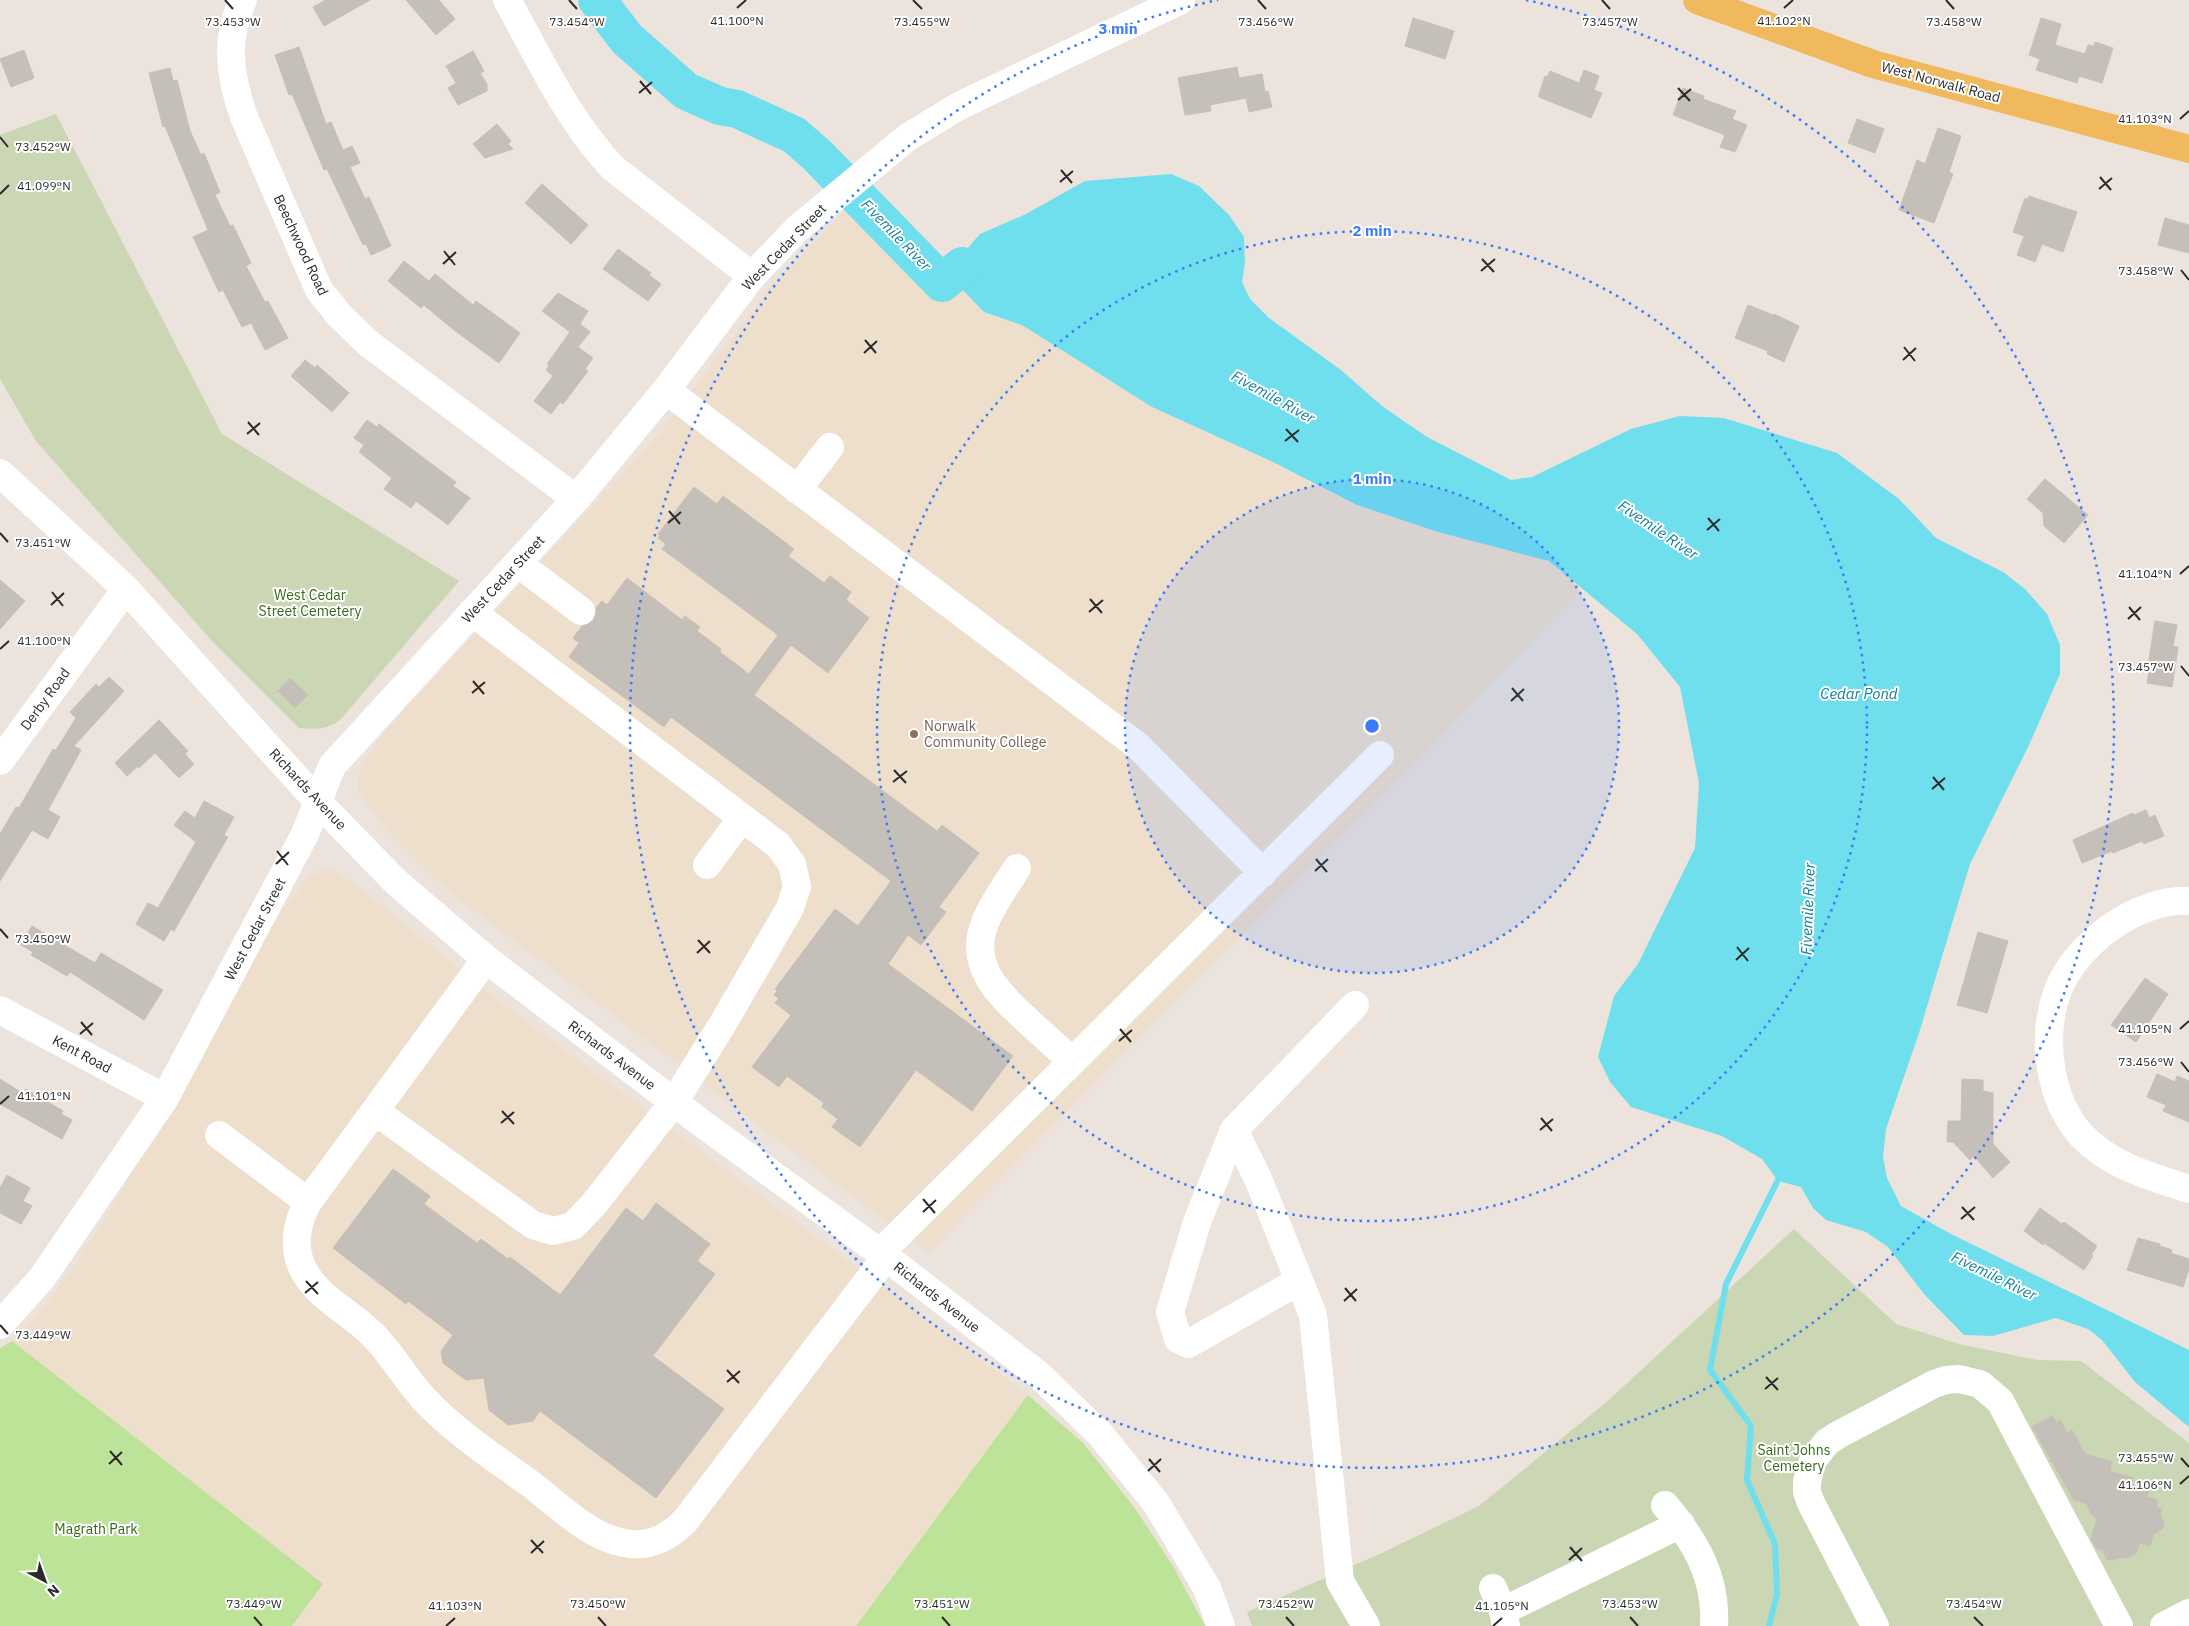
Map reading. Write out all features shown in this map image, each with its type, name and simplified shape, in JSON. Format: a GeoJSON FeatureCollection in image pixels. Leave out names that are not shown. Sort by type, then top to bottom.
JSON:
{"type":"FeatureCollection","features":[{"type":"Feature","properties":{"kind":"main road","name":"West Norwalk Road"},"geometry":{"type":"LineString","coordinates":[[1697,0],[1873,64],[2189,149]]}},
{"type":"Feature","properties":{"kind":"street","name":"Beechwood Road"},"geometry":{"type":"LineString","coordinates":[[243,0],[231,34],[229,51],[236,94],[244,117],[320,290],[339,316],[368,343],[576,499]]}},
{"type":"Feature","properties":{"kind":"street"},"geometry":{"type":"LineString","coordinates":[[508,0],[568,111],[598,152],[614,168],[752,276]]}},
{"type":"Feature","properties":{"kind":"street","name":"West Cedar Street"},"geometry":{"type":"LineString","coordinates":[[0,1325],[42,1278],[164,1098],[305,834],[332,766],[472,612],[519,564],[576,499],[666,390],[752,276],[798,228],[839,192],[908,137],[959,106],[1181,0]]}},
{"type":"Feature","properties":{"kind":"street"},"geometry":{"type":"LineString","coordinates":[[666,390],[1138,746],[1263,873]]}},
{"type":"Feature","properties":{"kind":"street"},"geometry":{"type":"LineString","coordinates":[[797,490],[830,447]]}},
{"type":"Feature","properties":{"kind":"street","name":"Richards Avenue"},"geometry":{"type":"LineString","coordinates":[[0,473],[126,589],[317,802],[396,882],[486,959],[674,1102],[883,1255],[1039,1375],[1100,1434],[1156,1503],[1207,1588],[1221,1626]]}},
{"type":"Feature","properties":{"kind":"street"},"geometry":{"type":"LineString","coordinates":[[519,564],[581,611]]}},
{"type":"Feature","properties":{"kind":"street","name":"Derby Road"},"geometry":{"type":"LineString","coordinates":[[0,761],[126,589]]}},
{"type":"Feature","properties":{"kind":"street"},"geometry":{"type":"LineString","coordinates":[[375,1110],[534,1225],[553,1231],[572,1226],[589,1211],[674,1102],[722,1025],[790,908],[797,886],[792,864],[778,845],[472,612]]}},
{"type":"Feature","properties":{"kind":"street"},"geometry":{"type":"LineString","coordinates":[[486,959],[308,1202],[301,1214],[296,1239],[303,1269],[314,1286],[374,1336],[424,1399],[453,1427],[599,1534],[622,1543],[649,1544],[673,1532],[685,1521],[883,1255],[1072,1061],[1263,873],[1380,754]]}},
{"type":"Feature","properties":{"kind":"street"},"geometry":{"type":"LineString","coordinates":[[708,865],[742,818]]}},
{"type":"Feature","properties":{"kind":"street"},"geometry":{"type":"LineString","coordinates":[[1017,868],[994,904],[983,929],[980,940],[982,962],[998,992],[1072,1061]]}},
{"type":"Feature","properties":{"kind":"street"},"geometry":{"type":"LineString","coordinates":[[2189,901],[2156,905],[2130,915],[2090,944],[2072,966],[2057,992],[2050,1022],[2050,1058],[2058,1097],[2081,1134],[2094,1148],[2115,1162],[2189,1190]]}},
{"type":"Feature","properties":{"kind":"street"},"geometry":{"type":"LineString","coordinates":[[1299,1281],[1188,1344],[1178,1339],[1170,1312],[1197,1222],[1234,1130],[1355,1005]]}},
{"type":"Feature","properties":{"kind":"street","name":"Kent Road"},"geometry":{"type":"LineString","coordinates":[[0,1010],[164,1098]]}},
{"type":"Feature","properties":{"kind":"street"},"geometry":{"type":"LineString","coordinates":[[1234,1130],[1259,1181],[1313,1314],[1340,1581],[1366,1626]]}},
{"type":"Feature","properties":{"kind":"street"},"geometry":{"type":"LineString","coordinates":[[219,1135],[308,1202]]}},
{"type":"Feature","properties":{"kind":"street"},"geometry":{"type":"LineString","coordinates":[[1876,1626],[1810,1503],[1807,1492],[1809,1470],[1818,1451],[1838,1435],[1934,1384],[1959,1379],[1980,1384],[2000,1401],[2119,1626]]}},
{"type":"Feature","properties":{"kind":"street"},"geometry":{"type":"LineString","coordinates":[[1501,1608],[1673,1515],[1702,1557],[1713,1594],[1714,1626]]}},
{"type":"Feature","properties":{"kind":"street"},"geometry":{"type":"LineString","coordinates":[[2164,1626],[2189,1613]]}},
{"type":"Feature","properties":{"kind":"shaded area","name":"Norwalk Community College"},"geometry":{"type":"Polygon","coordinates":[[[863,193],[984,312],[1022,325],[1152,407],[1273,462],[1357,505],[1438,532],[1549,561],[1583,589],[1427,751],[1148,1029],[928,1253],[460,900],[436,880],[390,834],[359,793],[358,780],[363,765],[372,749],[397,718],[661,432],[772,285],[863,193]]]}},
{"type":"Feature","properties":{"kind":"shaded area"},"geometry":{"type":"Polygon","coordinates":[[[332,869],[356,885],[495,998],[1028,1395],[856,1626],[292,1626],[322,1584],[12,1341],[40,1312],[76,1263],[113,1206],[254,954],[282,911],[308,878],[322,870],[332,869]]]}},
{"type":"Feature","properties":{"kind":"green space","name":"West Cedar Street Cemetery"},"geometry":{"type":"Polygon","coordinates":[[[56,114],[222,434],[459,581],[341,719],[331,725],[316,729],[299,728],[212,641],[36,441],[0,379],[0,135],[56,114]]]}},
{"type":"Feature","properties":{"kind":"green space","name":"Saint Johns Cemetery"},"geometry":{"type":"Polygon","coordinates":[[[1794,1229],[1896,1324],[1959,1344],[2037,1360],[2081,1361],[2189,1443],[2189,1626],[1252,1626],[1247,1612],[1384,1552],[1479,1506],[1611,1398],[1794,1229]]]}},
{"type":"Feature","properties":{"kind":"green space","name":"Magrath Park"},"geometry":{"type":"Polygon","coordinates":[[[12,1341],[323,1584],[292,1626],[0,1626],[0,1348],[12,1341]]]}},
{"type":"Feature","properties":{"kind":"green space"},"geometry":{"type":"Polygon","coordinates":[[[1028,1395],[1083,1443],[1134,1507],[1173,1566],[1205,1626],[856,1626],[1028,1395]]]}},
{"type":"Feature","properties":{"kind":"water","name":"Cedar Pond"},"geometry":{"type":"Polygon","coordinates":[[[1171,174],[1199,186],[1229,215],[1244,237],[1245,263],[1242,282],[1250,299],[1269,318],[1341,370],[1382,406],[1427,437],[1511,480],[1532,477],[1631,429],[1680,416],[1724,418],[1837,453],[1899,499],[1936,538],[2003,572],[2025,589],[2047,614],[2060,645],[2060,674],[2029,745],[1970,864],[1919,1033],[1886,1129],[1883,1157],[1887,1178],[1901,1206],[1951,1234],[2189,1350],[2189,1427],[2135,1382],[2102,1340],[2088,1329],[2056,1318],[1993,1336],[1964,1335],[1924,1294],[1888,1247],[1866,1232],[1826,1220],[1813,1208],[1801,1187],[1778,1181],[1762,1159],[1722,1136],[1631,1107],[1610,1082],[1598,1057],[1614,996],[1638,964],[1695,848],[1699,783],[1680,687],[1637,634],[1549,561],[1438,532],[1357,505],[1273,462],[1152,407],[1022,325],[984,312],[958,285],[967,249],[980,234],[1024,215],[1085,181],[1171,174]]]}},
{"type":"Feature","properties":{"kind":"building"},"geometry":{"type":"Polygon","coordinates":[[[326,0],[370,0],[324,26],[313,7],[326,0]]]}},
{"type":"Feature","properties":{"kind":"building"},"geometry":{"type":"Polygon","coordinates":[[[406,0],[439,0],[455,19],[436,35],[406,0]]]}},
{"type":"Feature","properties":{"kind":"building"},"geometry":{"type":"Polygon","coordinates":[[[1413,18],[1454,31],[1445,59],[1405,46],[1413,18]]]}},
{"type":"Feature","properties":{"kind":"building"},"geometry":{"type":"Polygon","coordinates":[[[2041,18],[2061,24],[2055,45],[2085,54],[2088,45],[2094,46],[2095,42],[2113,48],[2102,83],[2079,76],[2077,83],[2036,70],[2040,59],[2029,55],[2041,18]]]}},
{"type":"Feature","properties":{"kind":"building"},"geometry":{"type":"Polygon","coordinates":[[[299,47],[326,124],[331,122],[343,150],[352,146],[360,163],[350,167],[365,199],[369,197],[391,246],[371,255],[366,244],[363,245],[327,169],[324,170],[292,94],[289,95],[275,55],[299,47]]]}},
{"type":"Feature","properties":{"kind":"building"},"geometry":{"type":"Polygon","coordinates":[[[24,50],[34,78],[11,87],[0,59],[24,50]]]}},
{"type":"Feature","properties":{"kind":"building"},"geometry":{"type":"Polygon","coordinates":[[[473,51],[484,71],[480,73],[487,84],[487,91],[458,105],[448,88],[456,83],[446,66],[473,51]]]}},
{"type":"Feature","properties":{"kind":"building"},"geometry":{"type":"Polygon","coordinates":[[[1237,67],[1239,78],[1262,74],[1265,92],[1268,91],[1272,107],[1249,112],[1246,98],[1210,105],[1211,111],[1185,115],[1178,78],[1237,67]]]}},
{"type":"Feature","properties":{"kind":"building"},"geometry":{"type":"Polygon","coordinates":[[[170,68],[173,81],[177,80],[190,131],[201,155],[204,153],[220,192],[215,195],[230,226],[233,225],[251,263],[246,266],[265,302],[268,301],[288,338],[265,350],[251,323],[242,327],[223,290],[219,292],[193,237],[208,230],[165,126],[163,127],[149,73],[170,68]]]}},
{"type":"Feature","properties":{"kind":"building"},"geometry":{"type":"Polygon","coordinates":[[[1584,70],[1599,76],[1594,90],[1602,93],[1591,118],[1539,97],[1545,76],[1547,77],[1550,71],[1579,83],[1584,70]]]}},
{"type":"Feature","properties":{"kind":"building"},"geometry":{"type":"Polygon","coordinates":[[[1683,88],[1704,96],[1703,99],[1736,111],[1732,119],[1747,125],[1735,152],[1720,147],[1725,135],[1673,115],[1683,88]]]}},
{"type":"Feature","properties":{"kind":"building"},"geometry":{"type":"Polygon","coordinates":[[[1857,119],[1884,129],[1875,153],[1848,143],[1857,119]]]}},
{"type":"Feature","properties":{"kind":"building"},"geometry":{"type":"Polygon","coordinates":[[[497,124],[511,141],[508,144],[513,149],[485,158],[473,144],[497,124]]]}},
{"type":"Feature","properties":{"kind":"building"},"geometry":{"type":"Polygon","coordinates":[[[1938,128],[1961,136],[1949,172],[1953,174],[1934,223],[1899,210],[1917,160],[1925,164],[1938,128]]]}},
{"type":"Feature","properties":{"kind":"building"},"geometry":{"type":"Polygon","coordinates":[[[542,184],[588,225],[571,244],[525,203],[542,184]]]}},
{"type":"Feature","properties":{"kind":"building"},"geometry":{"type":"Polygon","coordinates":[[[2029,196],[2077,212],[2063,252],[2042,244],[2035,262],[2017,255],[2024,236],[2013,232],[2025,198],[2028,199],[2029,196]]]}},
{"type":"Feature","properties":{"kind":"building"},"geometry":{"type":"Polygon","coordinates":[[[2165,218],[2189,225],[2189,253],[2158,245],[2165,218]]]}},
{"type":"Feature","properties":{"kind":"building"},"geometry":{"type":"Polygon","coordinates":[[[618,249],[651,273],[649,275],[661,284],[648,301],[603,269],[618,249]]]}},
{"type":"Feature","properties":{"kind":"building"},"geometry":{"type":"Polygon","coordinates":[[[404,261],[429,281],[435,274],[473,305],[476,301],[520,333],[499,363],[424,305],[421,308],[388,281],[404,261]]]}},
{"type":"Feature","properties":{"kind":"building"},"geometry":{"type":"Polygon","coordinates":[[[558,293],[588,311],[580,324],[590,332],[578,347],[593,358],[585,369],[588,371],[563,404],[560,402],[551,414],[534,401],[553,376],[546,370],[549,366],[547,364],[570,332],[542,311],[558,293]]]}},
{"type":"Feature","properties":{"kind":"building"},"geometry":{"type":"Polygon","coordinates":[[[1748,305],[1774,314],[1799,326],[1784,362],[1767,354],[1768,351],[1735,338],[1748,305]]]}},
{"type":"Feature","properties":{"kind":"building"},"geometry":{"type":"Polygon","coordinates":[[[305,360],[315,368],[317,365],[349,393],[332,412],[291,376],[305,360]]]}},
{"type":"Feature","properties":{"kind":"building"},"geometry":{"type":"Polygon","coordinates":[[[367,420],[377,427],[379,424],[456,482],[453,486],[470,498],[448,525],[416,501],[411,508],[384,489],[392,478],[359,452],[364,445],[354,438],[367,420]]]}},
{"type":"Feature","properties":{"kind":"building"},"geometry":{"type":"Polygon","coordinates":[[[2045,479],[2088,515],[2064,543],[2044,526],[2043,513],[2027,499],[2045,479]]]}},
{"type":"Feature","properties":{"kind":"building"},"geometry":{"type":"Polygon","coordinates":[[[694,487],[717,504],[723,496],[794,549],[788,556],[824,583],[830,576],[851,592],[846,600],[869,618],[828,673],[791,645],[754,695],[937,831],[942,825],[979,853],[939,907],[946,912],[921,945],[908,935],[888,964],[1013,1056],[972,1111],[916,1070],[860,1147],[832,1127],[838,1119],[822,1107],[824,1103],[787,1076],[779,1087],[752,1067],[791,1015],[775,1003],[779,998],[774,995],[777,991],[775,989],[835,909],[858,926],[891,881],[671,717],[664,727],[569,657],[579,643],[573,638],[582,626],[593,621],[596,608],[602,601],[607,605],[627,578],[682,620],[685,616],[700,627],[697,631],[721,649],[720,652],[749,674],[778,635],[662,549],[666,544],[658,538],[660,536],[658,534],[694,487]]]}},
{"type":"Feature","properties":{"kind":"building"},"geometry":{"type":"Polygon","coordinates":[[[0,580],[25,601],[0,629],[0,580]]]}},
{"type":"Feature","properties":{"kind":"building"},"geometry":{"type":"Polygon","coordinates":[[[2155,621],[2177,625],[2173,646],[2178,647],[2172,687],[2147,683],[2149,671],[2147,671],[2155,621]]]}},
{"type":"Feature","properties":{"kind":"building"},"geometry":{"type":"Polygon","coordinates":[[[109,677],[124,691],[74,746],[81,750],[48,810],[60,817],[48,839],[32,830],[0,881],[0,834],[16,807],[19,808],[53,749],[56,750],[76,718],[70,712],[96,684],[99,687],[109,677]]]}},
{"type":"Feature","properties":{"kind":"building"},"geometry":{"type":"Polygon","coordinates":[[[290,678],[308,695],[295,708],[278,691],[290,678]]]}},
{"type":"Feature","properties":{"kind":"building"},"geometry":{"type":"Polygon","coordinates":[[[159,720],[188,751],[185,754],[194,764],[179,778],[155,753],[127,776],[115,763],[159,720]]]}},
{"type":"Feature","properties":{"kind":"building"},"geometry":{"type":"Polygon","coordinates":[[[204,801],[234,817],[224,835],[228,837],[174,931],[171,929],[164,941],[136,924],[148,903],[158,908],[196,842],[174,825],[185,811],[195,818],[204,801]]]}},
{"type":"Feature","properties":{"kind":"building"},"geometry":{"type":"Polygon","coordinates":[[[2146,810],[2149,818],[2155,815],[2164,836],[2144,844],[2142,841],[2082,863],[2073,840],[2133,813],[2134,815],[2146,810]]]}},
{"type":"Feature","properties":{"kind":"building"},"geometry":{"type":"Polygon","coordinates":[[[32,926],[95,963],[101,953],[163,990],[144,1020],[70,972],[67,976],[31,955],[33,952],[21,945],[32,926]]]}},
{"type":"Feature","properties":{"kind":"building"},"geometry":{"type":"Polygon","coordinates":[[[1978,932],[2008,941],[1987,1013],[1957,1005],[1978,932]]]}},
{"type":"Feature","properties":{"kind":"building"},"geometry":{"type":"Polygon","coordinates":[[[2145,978],[2168,994],[2136,1042],[2111,1025],[2145,978]]]}},
{"type":"Feature","properties":{"kind":"building"},"geometry":{"type":"Polygon","coordinates":[[[2157,1074],[2175,1082],[2177,1076],[2189,1081],[2189,1122],[2163,1111],[2166,1105],[2147,1097],[2157,1074]]]}},
{"type":"Feature","properties":{"kind":"building"},"geometry":{"type":"Polygon","coordinates":[[[0,1079],[24,1094],[26,1089],[63,1111],[61,1114],[72,1120],[62,1139],[0,1104],[0,1079]]]}},
{"type":"Feature","properties":{"kind":"building"},"geometry":{"type":"Polygon","coordinates":[[[1962,1079],[1983,1080],[1983,1091],[1993,1093],[1993,1144],[2010,1162],[1993,1178],[1974,1156],[1970,1160],[1953,1142],[1947,1142],[1948,1121],[1961,1121],[1962,1079]]]}},
{"type":"Feature","properties":{"kind":"building"},"geometry":{"type":"Polygon","coordinates":[[[393,1169],[430,1196],[424,1204],[477,1243],[481,1239],[508,1259],[510,1257],[560,1295],[626,1208],[643,1221],[656,1203],[710,1244],[697,1261],[715,1274],[653,1356],[724,1409],[656,1498],[540,1411],[533,1421],[508,1425],[489,1410],[484,1378],[466,1380],[443,1363],[441,1351],[453,1335],[408,1301],[406,1304],[333,1248],[393,1169]]]}},
{"type":"Feature","properties":{"kind":"building"},"geometry":{"type":"Polygon","coordinates":[[[7,1175],[30,1188],[23,1201],[32,1206],[21,1224],[0,1213],[0,1188],[7,1175]]]}},
{"type":"Feature","properties":{"kind":"building"},"geometry":{"type":"Polygon","coordinates":[[[2040,1208],[2062,1224],[2064,1222],[2097,1246],[2084,1270],[2024,1231],[2040,1208]]]}},
{"type":"Feature","properties":{"kind":"building"},"geometry":{"type":"Polygon","coordinates":[[[2138,1238],[2160,1244],[2160,1246],[2172,1250],[2171,1253],[2189,1259],[2189,1269],[2183,1287],[2127,1270],[2138,1238]]]}},
{"type":"Feature","properties":{"kind":"building"},"geometry":{"type":"Polygon","coordinates":[[[2052,1416],[2056,1422],[2060,1420],[2067,1433],[2072,1430],[2085,1454],[2112,1462],[2110,1471],[2133,1478],[2131,1484],[2149,1490],[2147,1497],[2158,1500],[2156,1507],[2162,1509],[2160,1514],[2164,1524],[2163,1528],[2153,1535],[2150,1546],[2139,1543],[2136,1553],[2126,1558],[2121,1557],[2112,1560],[2107,1559],[2102,1550],[2097,1549],[2091,1539],[2097,1519],[2091,1514],[2087,1504],[2074,1500],[2032,1427],[2052,1416]]]}},
{"type":"Feature","properties":{"kind":"waterway","name":"Fivemile River"},"geometry":{"type":"LineString","coordinates":[[597,0],[627,39],[686,91],[720,106],[737,109],[794,135],[817,155],[942,283],[962,266]]}},
{"type":"Feature","properties":{"kind":"waterway"},"geometry":{"type":"LineString","coordinates":[[1769,1626],[1777,1594],[1775,1544],[1747,1480],[1751,1426],[1710,1370],[1726,1284],[1781,1174]]}},
{"type":"Feature","properties":{"kind":"place","name":"Norwalk Community College"},"geometry":{"type":"Point","coordinates":[914,734]}}]}
